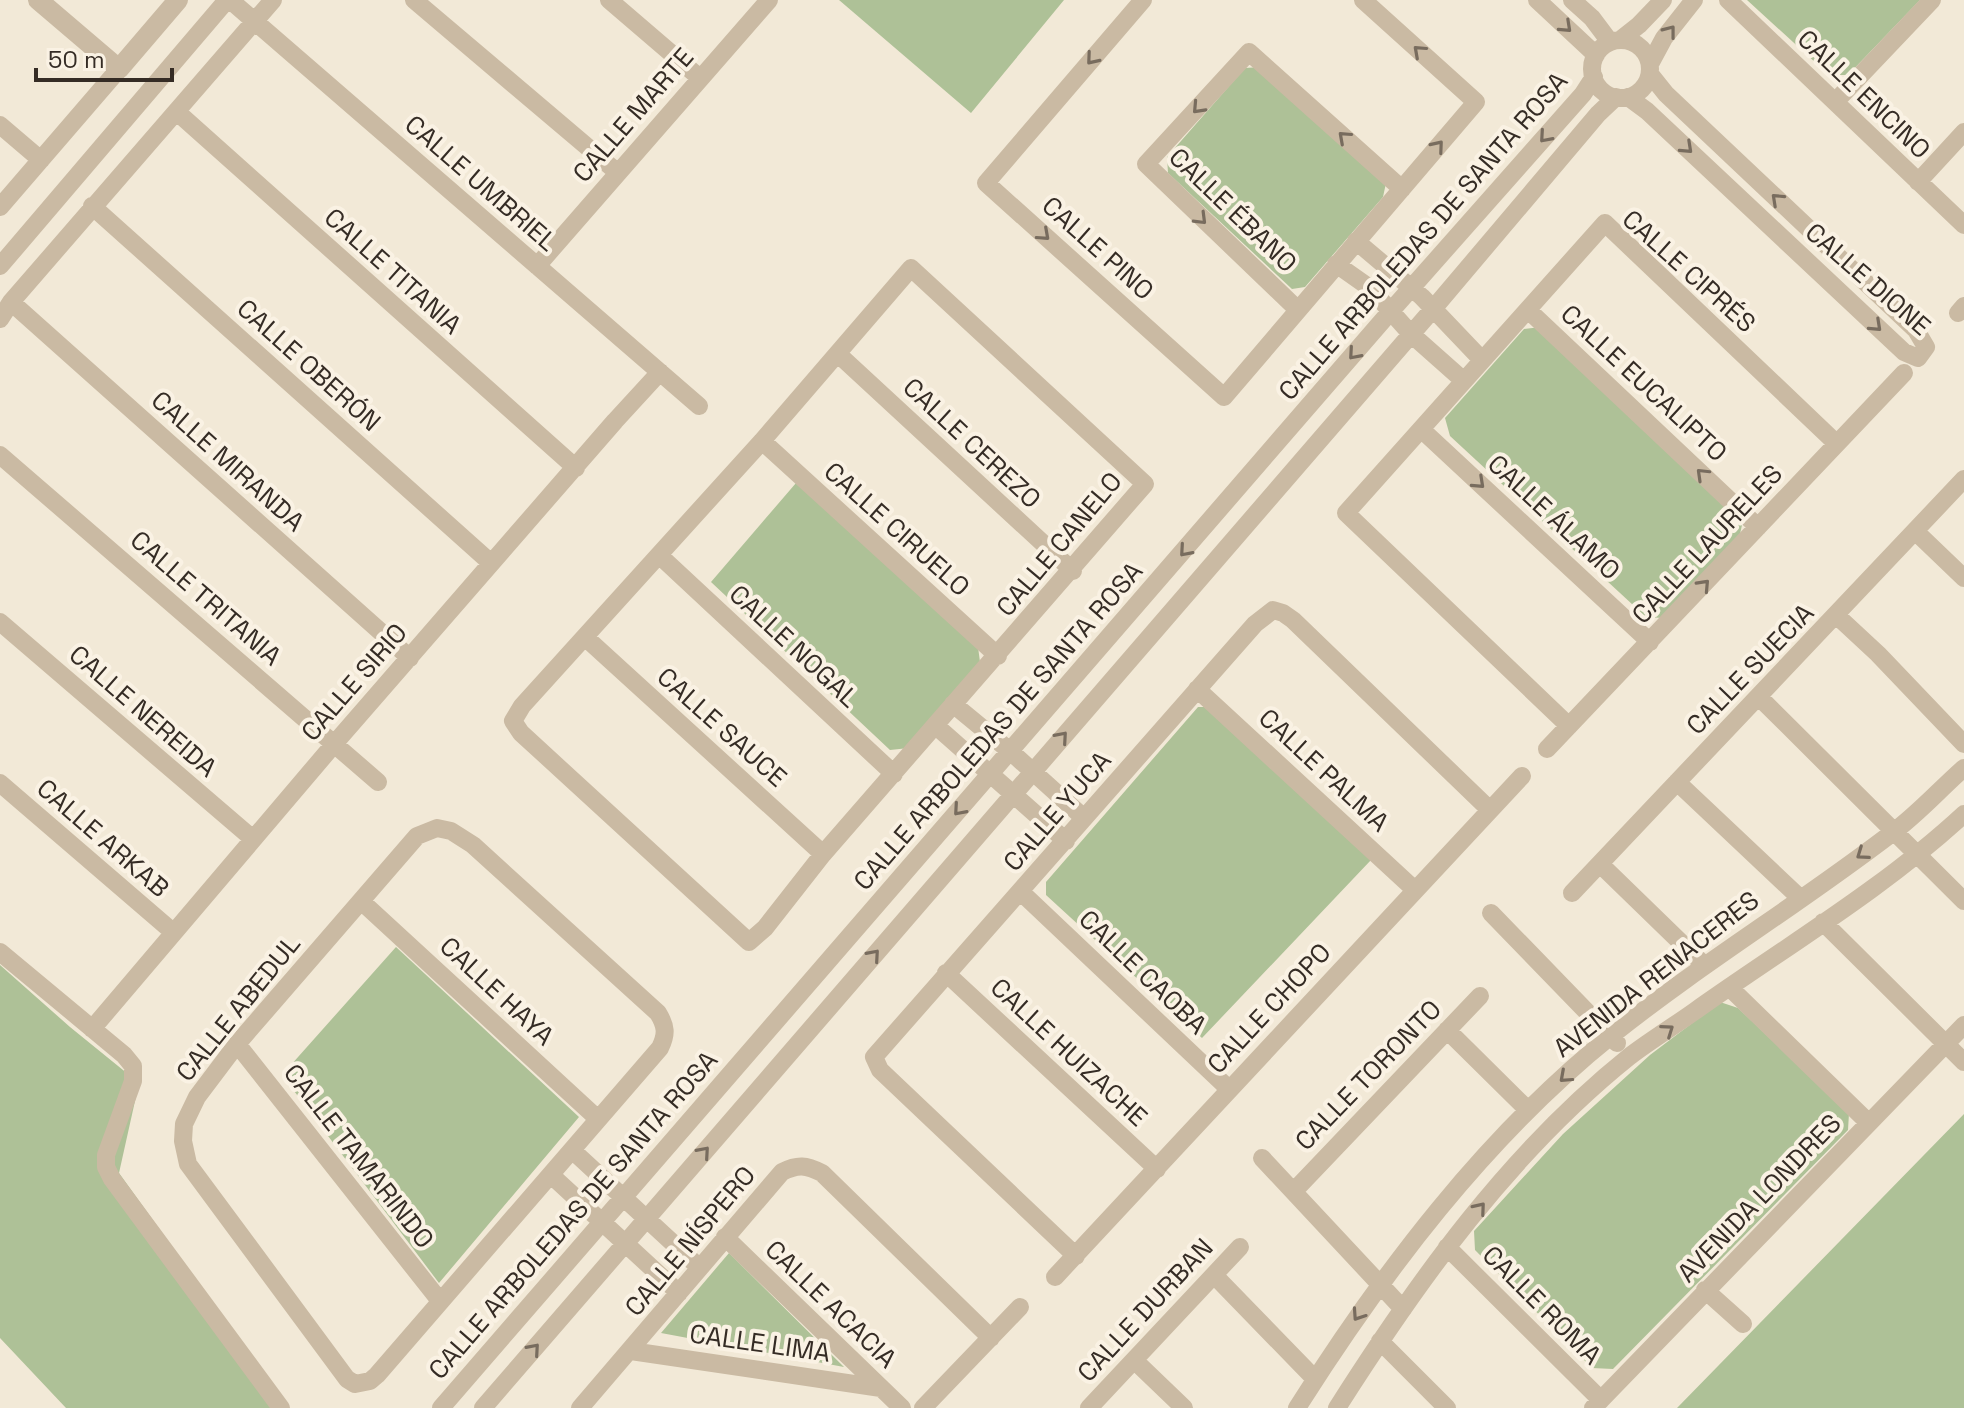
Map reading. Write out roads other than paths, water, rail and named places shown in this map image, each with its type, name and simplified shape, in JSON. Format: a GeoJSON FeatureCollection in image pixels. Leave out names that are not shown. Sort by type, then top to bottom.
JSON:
{"type":"FeatureCollection","features":[{"type":"Feature","properties":{"kind":"street"},"geometry":{"type":"LineString","coordinates":[[38,0],[119,69]]}},
{"type":"Feature","properties":{"kind":"street"},"geometry":{"type":"LineString","coordinates":[[0,207],[178,0]]}},
{"type":"Feature","properties":{"kind":"street"},"geometry":{"type":"LineString","coordinates":[[0,266],[228,0]]}},
{"type":"Feature","properties":{"kind":"street","name":"CALLE UMBRIEL"},"geometry":{"type":"LineString","coordinates":[[228,0],[699,406]]}},
{"type":"Feature","properties":{"kind":"street"},"geometry":{"type":"LineString","coordinates":[[0,319],[92,206],[273,0]]}},
{"type":"Feature","properties":{"kind":"street"},"geometry":{"type":"LineString","coordinates":[[414,0],[617,172]]}},
{"type":"Feature","properties":{"kind":"street"},"geometry":{"type":"LineString","coordinates":[[609,0],[700,78]]}},
{"type":"Feature","properties":{"kind":"street","name":"CALLE MARTE"},"geometry":{"type":"LineString","coordinates":[[537,266],[769,0]]}},
{"type":"Feature","properties":{"kind":"street","name":"CALLE PINO"},"geometry":{"type":"LineString","coordinates":[[1143,0],[986,183],[1224,397],[1476,102],[1363,0]]}},
{"type":"Feature","properties":{"kind":"street"},"geometry":{"type":"LineString","coordinates":[[1537,0],[1596,55]]}},
{"type":"Feature","properties":{"kind":"street"},"geometry":{"type":"LineString","coordinates":[[1572,0],[1615,41],[1639,46],[1650,69]]}},
{"type":"Feature","properties":{"kind":"street"},"geometry":{"type":"LineString","coordinates":[[1663,0],[1639,25],[1596,55],[1594,77],[1606,94],[1622,97],[1638,92],[1646,84],[1664,38],[1694,0]]}},
{"type":"Feature","properties":{"kind":"street","name":"CALLE ENCINO"},"geometry":{"type":"LineString","coordinates":[[1728,0],[1964,225]]}},
{"type":"Feature","properties":{"kind":"street"},"geometry":{"type":"LineString","coordinates":[[1835,102],[1932,0]]}},
{"type":"Feature","properties":{"kind":"street","name":"CALLE ÉBANO"},"geometry":{"type":"LineString","coordinates":[[1297,309],[1146,164],[1249,52],[1402,189]]}},
{"type":"Feature","properties":{"kind":"street","name":"CALLE DIONE"},"geometry":{"type":"LineString","coordinates":[[1622,97],[1647,111],[1904,352],[1918,358],[1923,354],[1926,347],[1916,330],[1666,94],[1650,69]]}},
{"type":"Feature","properties":{"kind":"street","name":"CALLE ARBOLEDAS DE SANTA ROSA"},"geometry":{"type":"LineString","coordinates":[[483,1408],[1013,794],[1422,298],[1594,77]]}},
{"type":"Feature","properties":{"kind":"street","name":"CALLE ARBOLEDAS DE SANTA ROSA"},"geometry":{"type":"LineString","coordinates":[[441,1408],[1010,751],[1422,298],[1598,114],[1622,97]]}},
{"type":"Feature","properties":{"kind":"street","name":"CALLE TITANIA"},"geometry":{"type":"LineString","coordinates":[[177,112],[576,468]]}},
{"type":"Feature","properties":{"kind":"street"},"geometry":{"type":"LineString","coordinates":[[0,125],[41,160]]}},
{"type":"Feature","properties":{"kind":"street"},"geometry":{"type":"LineString","coordinates":[[1918,182],[1964,132]]}},
{"type":"Feature","properties":{"kind":"street","name":"CALLE OBERÓN"},"geometry":{"type":"LineString","coordinates":[[92,206],[491,563]]}},
{"type":"Feature","properties":{"kind":"street","name":"CALLE CIPRÉS"},"geometry":{"type":"LineString","coordinates":[[1569,726],[1346,513],[1605,223],[1836,443]]}},
{"type":"Feature","properties":{"kind":"street"},"geometry":{"type":"LineString","coordinates":[[1356,241],[1422,298],[1482,360]]}},
{"type":"Feature","properties":{"kind":"street"},"geometry":{"type":"LineString","coordinates":[[1336,264],[1360,279],[1401,323],[1464,381]]}},
{"type":"Feature","properties":{"kind":"street","name":"CALLE CANELO"},"geometry":{"type":"LineString","coordinates":[[911,268],[1145,484],[1073,571],[953,704],[749,942],[513,721],[517,712],[838,354],[911,268]]}},
{"type":"Feature","properties":{"kind":"street","name":"CALLE MIRANDA"},"geometry":{"type":"LineString","coordinates":[[11,302],[410,658]]}},
{"type":"Feature","properties":{"kind":"street","name":"CALLE EUCALIPTO"},"geometry":{"type":"LineString","coordinates":[[1528,310],[1758,527]]}},
{"type":"Feature","properties":{"kind":"street","name":"CALLE CEREZO"},"geometry":{"type":"LineString","coordinates":[[838,354],[1073,571]]}},
{"type":"Feature","properties":{"kind":"street","name":"CALLE SIRIO"},"geometry":{"type":"LineString","coordinates":[[92,1029],[335,743],[660,372]]}},
{"type":"Feature","properties":{"kind":"street","name":"CALLE LAURELES"},"geometry":{"type":"LineString","coordinates":[[1547,749],[1904,373]]}},
{"type":"Feature","properties":{"kind":"street","name":"CALLE ÁLAMO"},"geometry":{"type":"LineString","coordinates":[[1422,430],[1650,642]]}},
{"type":"Feature","properties":{"kind":"street","name":"CALLE CIRUELO"},"geometry":{"type":"LineString","coordinates":[[762,441],[998,656]]}},
{"type":"Feature","properties":{"kind":"street","name":"CALLE TRITANIA"},"geometry":{"type":"LineString","coordinates":[[0,455],[378,782]]}},
{"type":"Feature","properties":{"kind":"street","name":"CALLE SUECIA"},"geometry":{"type":"LineString","coordinates":[[1572,893],[1964,479]]}},
{"type":"Feature","properties":{"kind":"street"},"geometry":{"type":"LineString","coordinates":[[1915,531],[1964,578]]}},
{"type":"Feature","properties":{"kind":"street","name":"CALLE NOGAL"},"geometry":{"type":"LineString","coordinates":[[660,556],[894,774]]}},
{"type":"Feature","properties":{"kind":"street","name":"CALLE YUCA"},"geometry":{"type":"LineString","coordinates":[[1076,1256],[875,1063],[874,1057],[1263,616],[1273,610],[1283,613],[1490,810]]}},
{"type":"Feature","properties":{"kind":"street"},"geometry":{"type":"LineString","coordinates":[[1836,615],[1964,744]]}},
{"type":"Feature","properties":{"kind":"street","name":"CALLE NEREIDA"},"geometry":{"type":"LineString","coordinates":[[0,622],[253,839]]}},
{"type":"Feature","properties":{"kind":"street","name":"CALLE SAUCE"},"geometry":{"type":"LineString","coordinates":[[586,638],[823,854]]}},
{"type":"Feature","properties":{"kind":"street","name":"CALLE PALMA"},"geometry":{"type":"LineString","coordinates":[[1197,689],[1415,890]]}},
{"type":"Feature","properties":{"kind":"street"},"geometry":{"type":"LineString","coordinates":[[1759,697],[1964,901]]}},
{"type":"Feature","properties":{"kind":"street"},"geometry":{"type":"LineString","coordinates":[[953,704],[1084,818]]}},
{"type":"Feature","properties":{"kind":"street"},"geometry":{"type":"LineString","coordinates":[[936,726],[1066,841]]}},
{"type":"Feature","properties":{"kind":"street","name":"AVENIDA RENACERES"},"geometry":{"type":"LineString","coordinates":[[1297,1408],[1379,1283],[1528,1110],[1610,1037],[1704,965],[1895,831],[1964,768]]}},
{"type":"Feature","properties":{"kind":"street","name":"CALLE CHOPO"},"geometry":{"type":"LineString","coordinates":[[1055,1277],[1522,776]]}},
{"type":"Feature","properties":{"kind":"street"},"geometry":{"type":"LineString","coordinates":[[1677,782],[1800,898]]}},
{"type":"Feature","properties":{"kind":"street","name":"CALLE ARKAB"},"geometry":{"type":"LineString","coordinates":[[0,783],[173,932]]}},
{"type":"Feature","properties":{"kind":"street","name":"AVENIDA RENACERES"},"geometry":{"type":"LineString","coordinates":[[1337,1408],[1447,1247],[1529,1151],[1630,1056],[1917,855],[1964,814]]}},
{"type":"Feature","properties":{"kind":"street","name":"CALLE ABEDUL"},"geometry":{"type":"LineString","coordinates":[[437,828],[451,831],[473,845],[658,1013],[665,1024],[666,1036],[660,1048],[573,1151],[370,1381],[355,1384],[347,1379],[188,1164],[183,1141],[184,1124],[197,1097],[237,1044],[361,901],[417,836],[437,828]]}},
{"type":"Feature","properties":{"kind":"street"},"geometry":{"type":"LineString","coordinates":[[1600,864],[1704,965]]}},
{"type":"Feature","properties":{"kind":"street","name":"CALLE CAOBA"},"geometry":{"type":"LineString","coordinates":[[1021,892],[1229,1089]]}},
{"type":"Feature","properties":{"kind":"street","name":"CALLE HAYA"},"geometry":{"type":"LineString","coordinates":[[361,901],[598,1119]]}},
{"type":"Feature","properties":{"kind":"street"},"geometry":{"type":"LineString","coordinates":[[1491,913],[1630,1056]]}},
{"type":"Feature","properties":{"kind":"street"},"geometry":{"type":"LineString","coordinates":[[1823,922],[1964,1062]]}},
{"type":"Feature","properties":{"kind":"street"},"geometry":{"type":"LineString","coordinates":[[0,952],[124,1055],[133,1066],[133,1081],[106,1155],[106,1167],[281,1408]]}},
{"type":"Feature","properties":{"kind":"street","name":"CALLE HUIZACHE"},"geometry":{"type":"LineString","coordinates":[[946,973],[1157,1169]]}},
{"type":"Feature","properties":{"kind":"street"},"geometry":{"type":"LineString","coordinates":[[1729,987],[1869,1123]]}},
{"type":"Feature","properties":{"kind":"street","name":"CALLE TORONTO"},"geometry":{"type":"LineString","coordinates":[[1294,1191],[1480,996]]}},
{"type":"Feature","properties":{"kind":"street","name":"AVENIDA LONDRES"},"geometry":{"type":"LineString","coordinates":[[1597,1404],[1964,1025]]}},
{"type":"Feature","properties":{"kind":"street"},"geometry":{"type":"LineString","coordinates":[[1447,1030],[1528,1110]]}},
{"type":"Feature","properties":{"kind":"street","name":"CALLE TAMARINDO"},"geometry":{"type":"LineString","coordinates":[[237,1044],[440,1301]]}},
{"type":"Feature","properties":{"kind":"street"},"geometry":{"type":"LineString","coordinates":[[573,1151],[700,1268]]}},
{"type":"Feature","properties":{"kind":"street"},"geometry":{"type":"LineString","coordinates":[[1262,1158],[1403,1309]]}},
{"type":"Feature","properties":{"kind":"street","name":"CALLE NÍSPERO"},"geometry":{"type":"LineString","coordinates":[[580,1408],[782,1172],[797,1165],[822,1173],[991,1338]]}},
{"type":"Feature","properties":{"kind":"street"},"geometry":{"type":"LineString","coordinates":[[551,1175],[679,1293]]}},
{"type":"Feature","properties":{"kind":"street","name":"CALLE ACACIA"},"geometry":{"type":"LineString","coordinates":[[725,1237],[902,1408]]}},
{"type":"Feature","properties":{"kind":"street","name":"CALLE DURBAN"},"geometry":{"type":"LineString","coordinates":[[1089,1408],[1240,1247]]}},
{"type":"Feature","properties":{"kind":"street","name":"CALLE ROMA"},"geometry":{"type":"LineString","coordinates":[[1447,1247],[1597,1404]]}},
{"type":"Feature","properties":{"kind":"street"},"geometry":{"type":"LineString","coordinates":[[1214,1275],[1315,1379]]}},
{"type":"Feature","properties":{"kind":"street"},"geometry":{"type":"LineString","coordinates":[[1705,1290],[1743,1324]]}},
{"type":"Feature","properties":{"kind":"street"},"geometry":{"type":"LineString","coordinates":[[923,1408],[1020,1307]]}},
{"type":"Feature","properties":{"kind":"street"},"geometry":{"type":"LineString","coordinates":[[1380,1341],[1447,1408]]}},
{"type":"Feature","properties":{"kind":"street","name":"CALLE LIMA"},"geometry":{"type":"LineString","coordinates":[[631,1351],[881,1388]]}},
{"type":"Feature","properties":{"kind":"street"},"geometry":{"type":"LineString","coordinates":[[1134,1360],[1184,1408]]}}]}
